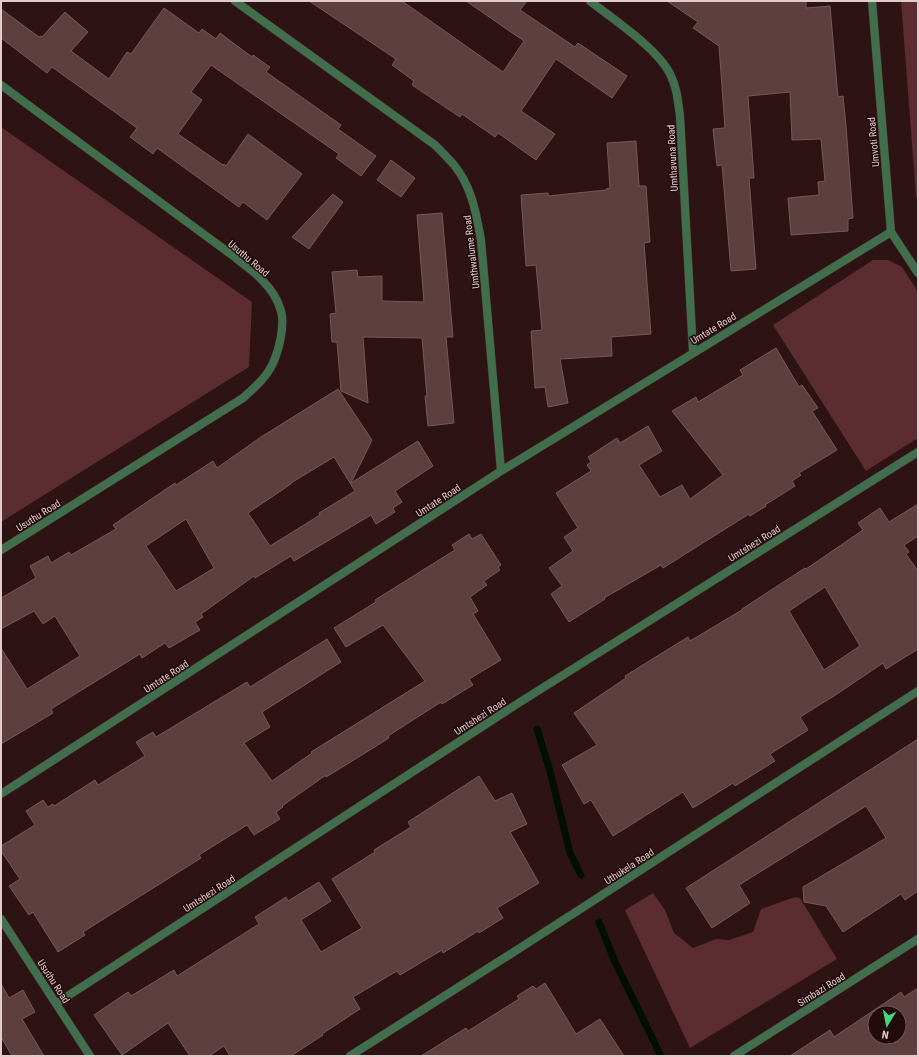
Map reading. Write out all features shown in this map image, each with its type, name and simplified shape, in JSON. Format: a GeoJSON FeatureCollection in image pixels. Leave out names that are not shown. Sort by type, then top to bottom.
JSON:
{"type":"FeatureCollection","features":[{"type":"Feature","properties":{"kind":"street","name":"Umthwalume Road"},"geometry":{"type":"LineString","coordinates":[[235,1],[435,144],[455,165],[468,188],[475,206],[481,240],[501,471]]}},
{"type":"Feature","properties":{"kind":"street","name":"Umthavuna Road"},"geometry":{"type":"LineString","coordinates":[[590,1],[651,50],[666,66],[676,88],[680,116],[693,352]]}},
{"type":"Feature","properties":{"kind":"street","name":"Umvoti Road"},"geometry":{"type":"LineString","coordinates":[[872,1],[891,232],[918,274]]}},
{"type":"Feature","properties":{"kind":"street","name":"Usuthu Road"},"geometry":{"type":"LineString","coordinates":[[1,85],[230,253],[262,279],[275,298],[281,312],[282,325],[279,347],[273,364],[260,382],[243,398],[1,550]]}},
{"type":"Feature","properties":{"kind":"street","name":"Umtate Road"},"geometry":{"type":"LineString","coordinates":[[1,794],[501,471],[891,232]]}},
{"type":"Feature","properties":{"kind":"street","name":"Umtshezi Road"},"geometry":{"type":"LineString","coordinates":[[57,1003],[517,704],[918,452]]}},
{"type":"Feature","properties":{"kind":"street","name":"Uthukela Road"},"geometry":{"type":"LineString","coordinates":[[350,1056],[918,691]]}},
{"type":"Feature","properties":{"kind":"street","name":"Usuthu Road"},"geometry":{"type":"LineString","coordinates":[[1,919],[90,1056]]}},
{"type":"Feature","properties":{"kind":"street","name":"Simbazi Road"},"geometry":{"type":"LineString","coordinates":[[734,1056],[918,939]]}},
{"type":"Feature","properties":{"kind":"shaded area"},"geometry":{"type":"Polygon","coordinates":[[[901,1],[918,1],[918,201],[916,196],[901,1]]]}},
{"type":"Feature","properties":{"kind":"shaded area"},"geometry":{"type":"Polygon","coordinates":[[[1,127],[252,302],[249,367],[1,522],[1,127]]]}},
{"type":"Feature","properties":{"kind":"shaded area"},"geometry":{"type":"Polygon","coordinates":[[[873,260],[888,260],[902,267],[918,292],[918,438],[866,471],[773,325],[873,260]]]}},
{"type":"Feature","properties":{"kind":"shaded area"},"geometry":{"type":"Polygon","coordinates":[[[653,893],[665,910],[674,933],[693,948],[716,939],[729,940],[753,932],[761,909],[795,897],[800,898],[837,959],[690,1048],[625,910],[653,893]]]}},
{"type":"Feature","properties":{"kind":"building"},"geometry":{"type":"Polygon","coordinates":[[[309,1],[402,1],[503,72],[524,41],[466,1],[527,1],[520,10],[575,47],[578,43],[627,76],[612,98],[556,59],[521,111],[555,134],[536,160],[498,133],[495,137],[462,114],[460,117],[412,85],[414,81],[392,65],[396,59],[309,1]]]}},
{"type":"Feature","properties":{"kind":"building"},"geometry":{"type":"Polygon","coordinates":[[[667,1],[806,1],[806,8],[830,6],[838,97],[843,96],[846,126],[853,218],[848,219],[848,231],[791,235],[788,198],[819,195],[818,182],[825,181],[821,139],[792,140],[790,92],[748,96],[754,178],[749,178],[756,269],[731,271],[722,165],[717,166],[713,129],[725,128],[719,46],[693,28],[698,22],[667,1]]]}},
{"type":"Feature","properties":{"kind":"building"},"geometry":{"type":"Polygon","coordinates":[[[164,8],[199,33],[202,29],[216,39],[220,33],[252,57],[253,55],[270,67],[266,72],[341,125],[338,129],[376,156],[361,176],[336,158],[339,154],[211,65],[191,92],[202,100],[178,134],[226,166],[248,134],[302,174],[267,220],[243,202],[239,207],[157,148],[153,154],[130,137],[137,128],[52,67],[47,73],[1,38],[1,9],[39,37],[42,37],[65,12],[88,32],[71,51],[109,79],[127,52],[131,54],[164,8]]]}},
{"type":"Feature","properties":{"kind":"building"},"geometry":{"type":"Polygon","coordinates":[[[636,141],[639,186],[646,186],[650,242],[644,243],[651,334],[611,337],[612,356],[560,359],[568,403],[548,407],[545,387],[535,388],[531,331],[542,330],[536,265],[526,266],[521,195],[548,193],[548,196],[606,190],[610,188],[607,143],[636,141]]]}},
{"type":"Feature","properties":{"kind":"building"},"geometry":{"type":"Polygon","coordinates":[[[391,160],[415,178],[401,197],[377,180],[391,160]]]}},
{"type":"Feature","properties":{"kind":"building"},"geometry":{"type":"Polygon","coordinates":[[[333,194],[343,202],[309,249],[292,237],[333,194]]]}},
{"type":"Feature","properties":{"kind":"building"},"geometry":{"type":"Polygon","coordinates":[[[442,213],[453,337],[446,337],[454,423],[428,426],[422,338],[363,337],[368,403],[341,391],[337,342],[332,342],[330,314],[336,313],[332,272],[357,270],[358,277],[382,276],[382,301],[424,302],[417,215],[442,213]]]}},
{"type":"Feature","properties":{"kind":"building"},"geometry":{"type":"Polygon","coordinates":[[[776,348],[799,387],[802,385],[818,408],[812,411],[837,450],[799,473],[801,475],[792,481],[795,486],[765,505],[766,506],[750,516],[749,514],[663,568],[661,565],[604,598],[605,599],[569,622],[551,594],[562,586],[549,568],[573,551],[564,537],[578,528],[556,493],[591,471],[587,465],[591,462],[588,457],[617,438],[620,443],[648,426],[662,451],[639,465],[660,497],[682,485],[690,499],[723,475],[672,411],[696,397],[698,402],[743,375],[740,370],[776,348]]]}},
{"type":"Feature","properties":{"kind":"building"},"geometry":{"type":"Polygon","coordinates":[[[338,389],[372,440],[351,483],[418,441],[433,466],[395,491],[402,502],[393,508],[395,512],[376,524],[371,515],[294,561],[291,556],[255,578],[254,576],[201,614],[203,617],[195,622],[200,630],[169,648],[165,643],[142,658],[140,654],[51,709],[53,713],[1,744],[1,648],[27,689],[80,656],[55,616],[43,624],[34,611],[1,629],[1,598],[36,578],[30,566],[48,556],[51,563],[69,552],[71,555],[116,529],[113,525],[175,483],[176,485],[213,461],[217,468],[261,437],[338,389]],[[334,457],[291,483],[248,513],[270,546],[355,491],[334,457]],[[186,519],[146,546],[176,591],[214,568],[186,519]]]}},
{"type":"Feature","properties":{"kind":"building"},"geometry":{"type":"Polygon","coordinates":[[[918,504],[918,536],[904,545],[909,552],[906,554],[918,571],[918,649],[886,669],[883,663],[800,717],[808,730],[770,754],[775,761],[735,786],[733,783],[693,808],[683,792],[613,836],[591,800],[584,804],[562,765],[597,745],[574,713],[626,678],[625,676],[688,637],[690,641],[742,610],[805,568],[806,569],[863,530],[858,523],[880,508],[889,522],[918,504]],[[825,587],[789,611],[824,670],[860,646],[825,587]]]}},
{"type":"Feature","properties":{"kind":"building"},"geometry":{"type":"Polygon","coordinates":[[[469,534],[472,539],[481,534],[501,565],[498,567],[500,570],[484,581],[487,585],[470,597],[478,611],[473,614],[501,660],[469,679],[473,685],[442,704],[441,702],[388,736],[389,738],[326,777],[326,775],[282,806],[283,807],[276,812],[280,819],[254,835],[247,825],[199,855],[201,858],[83,932],[85,935],[58,952],[33,912],[29,915],[9,886],[20,879],[1,851],[1,846],[35,825],[26,811],[43,800],[48,807],[53,804],[54,806],[95,780],[98,785],[145,756],[136,742],[153,732],[156,737],[247,682],[250,687],[327,639],[341,662],[262,712],[270,727],[244,743],[272,781],[312,753],[311,752],[425,681],[383,625],[346,647],[334,628],[376,602],[375,600],[455,550],[452,545],[469,534]]]}},
{"type":"Feature","properties":{"kind":"building"},"geometry":{"type":"Polygon","coordinates":[[[918,739],[918,891],[905,900],[901,894],[843,932],[826,906],[804,902],[803,887],[886,838],[866,806],[739,885],[750,903],[712,928],[686,888],[918,739]]]}},
{"type":"Feature","properties":{"kind":"building"},"geometry":{"type":"Polygon","coordinates":[[[479,776],[495,801],[512,793],[527,824],[510,832],[539,883],[497,908],[503,918],[479,933],[478,931],[443,953],[442,950],[400,975],[397,971],[353,997],[360,1009],[291,1056],[230,1056],[224,1046],[209,1056],[190,1056],[168,1023],[122,1055],[94,1015],[128,992],[131,996],[174,970],[177,976],[259,924],[255,917],[286,897],[288,901],[319,882],[331,901],[301,920],[321,952],[362,928],[332,879],[411,827],[408,822],[479,776]]]}},
{"type":"Feature","properties":{"kind":"building"},"geometry":{"type":"Polygon","coordinates":[[[545,983],[576,1034],[600,1019],[624,1056],[421,1056],[466,1028],[468,1031],[519,999],[517,996],[533,986],[536,989],[545,983]]]}},
{"type":"Feature","properties":{"kind":"building"},"geometry":{"type":"Polygon","coordinates":[[[1,984],[9,998],[23,990],[35,1012],[22,1019],[44,1056],[12,1056],[1,1037],[1,984]]]}},
{"type":"Feature","properties":{"kind":"building"},"geometry":{"type":"Polygon","coordinates":[[[918,988],[918,1056],[790,1056],[830,1030],[834,1037],[867,1015],[867,1045],[907,1045],[907,1005],[882,1005],[901,992],[904,997],[918,988]]]}},
{"type":"Feature","properties":{"kind":"waterway"},"geometry":{"type":"LineString","coordinates":[[537,729],[550,771],[570,853],[581,875]]}},
{"type":"Feature","properties":{"kind":"waterway"},"geometry":{"type":"LineString","coordinates":[[599,922],[615,962],[661,1056]]}}]}
